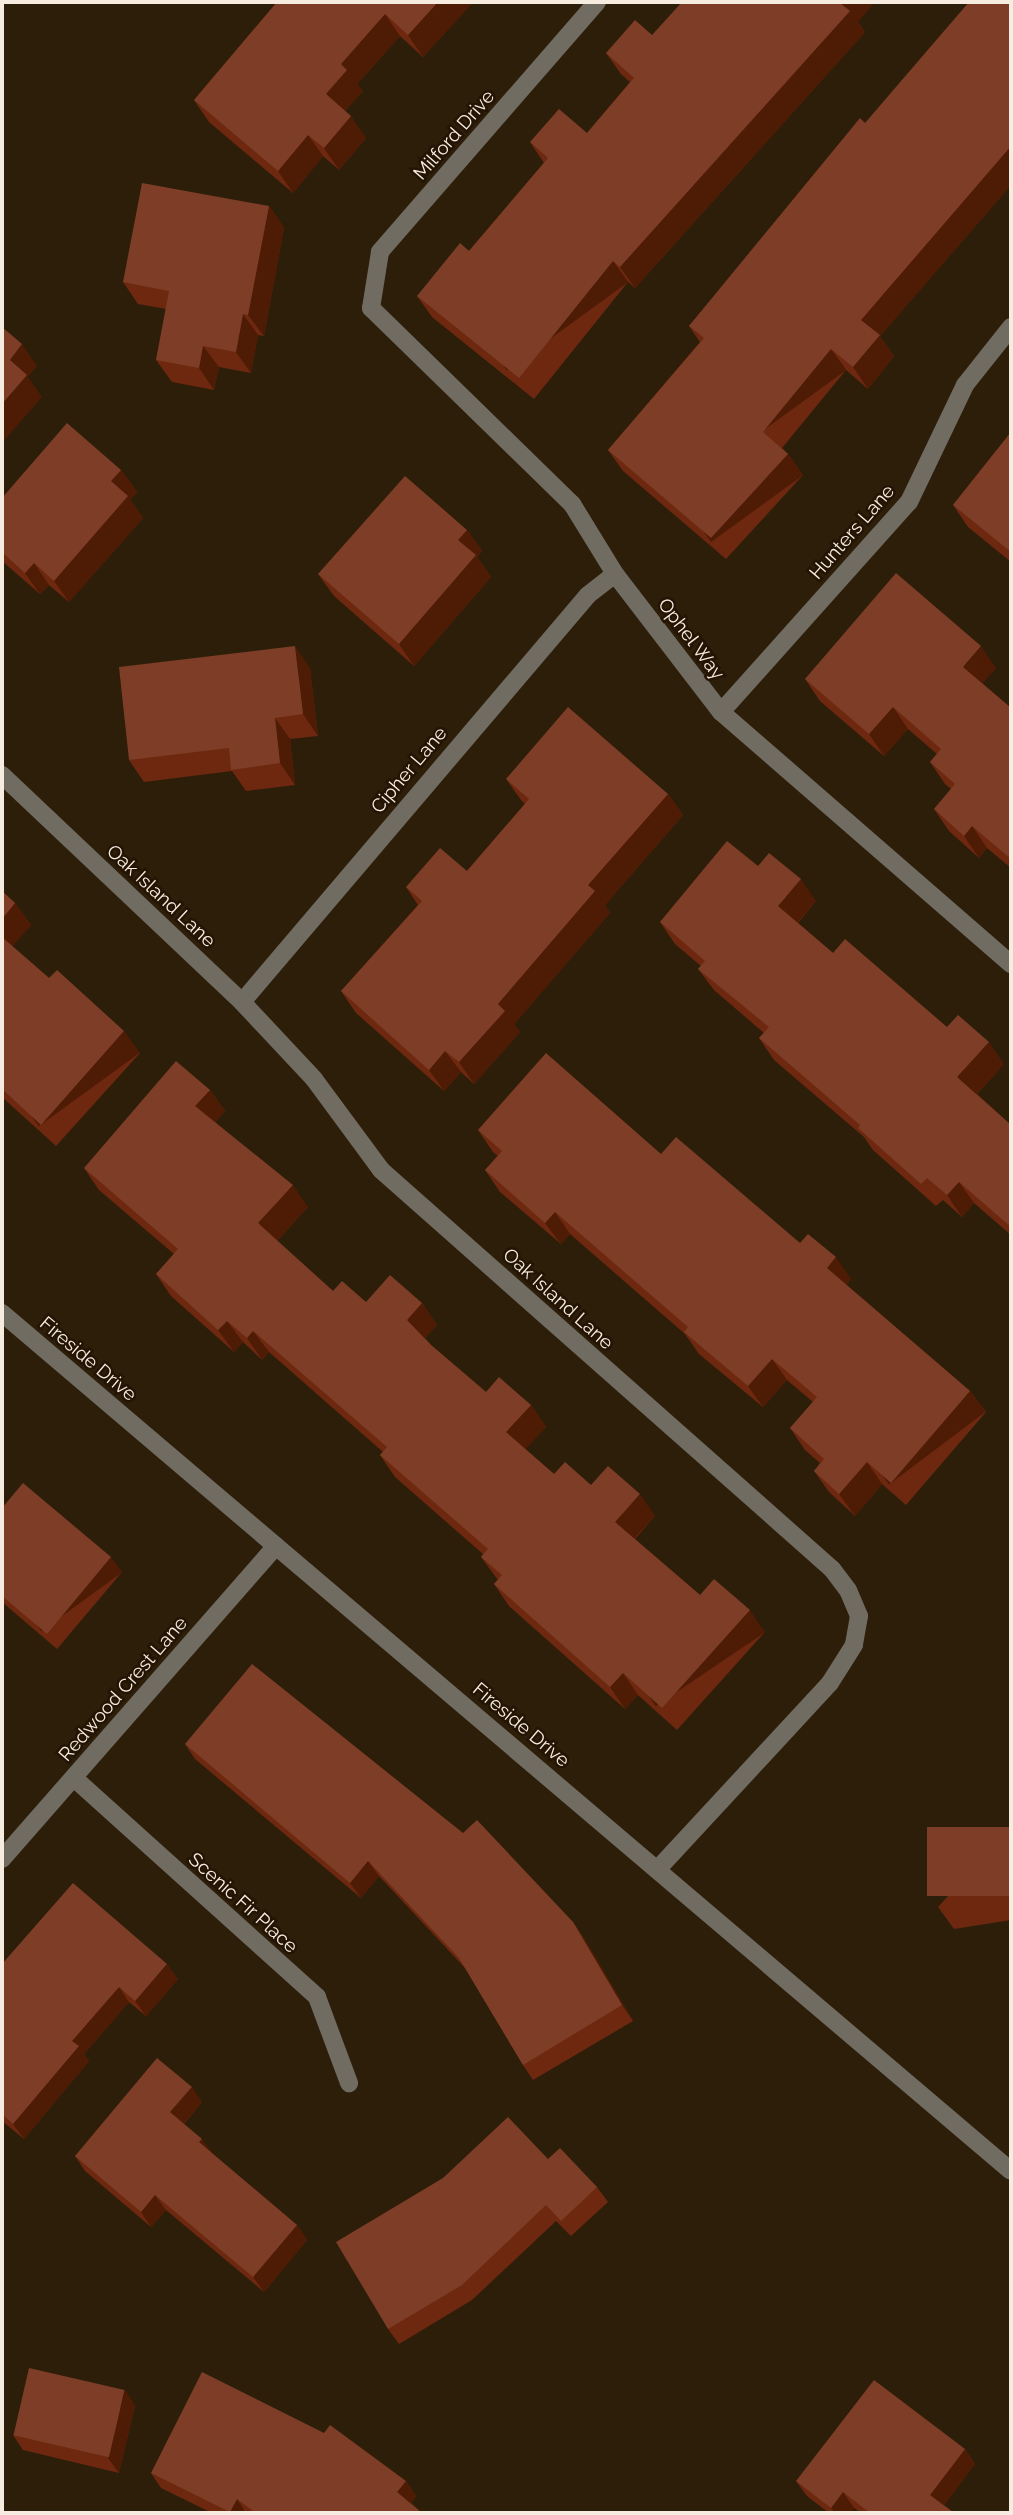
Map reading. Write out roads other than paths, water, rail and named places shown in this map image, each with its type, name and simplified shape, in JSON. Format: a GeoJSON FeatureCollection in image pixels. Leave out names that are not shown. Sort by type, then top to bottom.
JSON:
{"type":"FeatureCollection","features":[{"type":"Feature","properties":{"kind":"street","name":"Milford Drive"},"geometry":{"type":"LineString","coordinates":[[370,308],[380,252],[597,2]]}},
{"type":"Feature","properties":{"kind":"street","name":"Ophel Way"},"geometry":{"type":"LineString","coordinates":[[370,308],[572,504],[615,574],[721,712],[1011,964]]}},
{"type":"Feature","properties":{"kind":"street","name":"Hunters Lane"},"geometry":{"type":"LineString","coordinates":[[721,712],[909,502],[965,385],[1011,327]]}},
{"type":"Feature","properties":{"kind":"street","name":"Cipher Lane"},"geometry":{"type":"LineString","coordinates":[[242,1002],[570,615],[615,574]]}},
{"type":"Feature","properties":{"kind":"street","name":"Oak Island Lane"},"geometry":{"type":"LineString","coordinates":[[2,775],[242,1002],[314,1079],[381,1170],[832,1569],[848,1590],[859,1616],[854,1645],[830,1683],[659,1869]]}},
{"type":"Feature","properties":{"kind":"street","name":"Fireside Drive"},"geometry":{"type":"LineString","coordinates":[[2,1313],[1011,2171]]}},
{"type":"Feature","properties":{"kind":"street","name":"Redwood Crest Lane"},"geometry":{"type":"LineString","coordinates":[[2,1859],[276,1546]]}},
{"type":"Feature","properties":{"kind":"street","name":"Scenic Fir Place"},"geometry":{"type":"LineString","coordinates":[[74,1778],[317,1997],[349,2082]]}}]}
